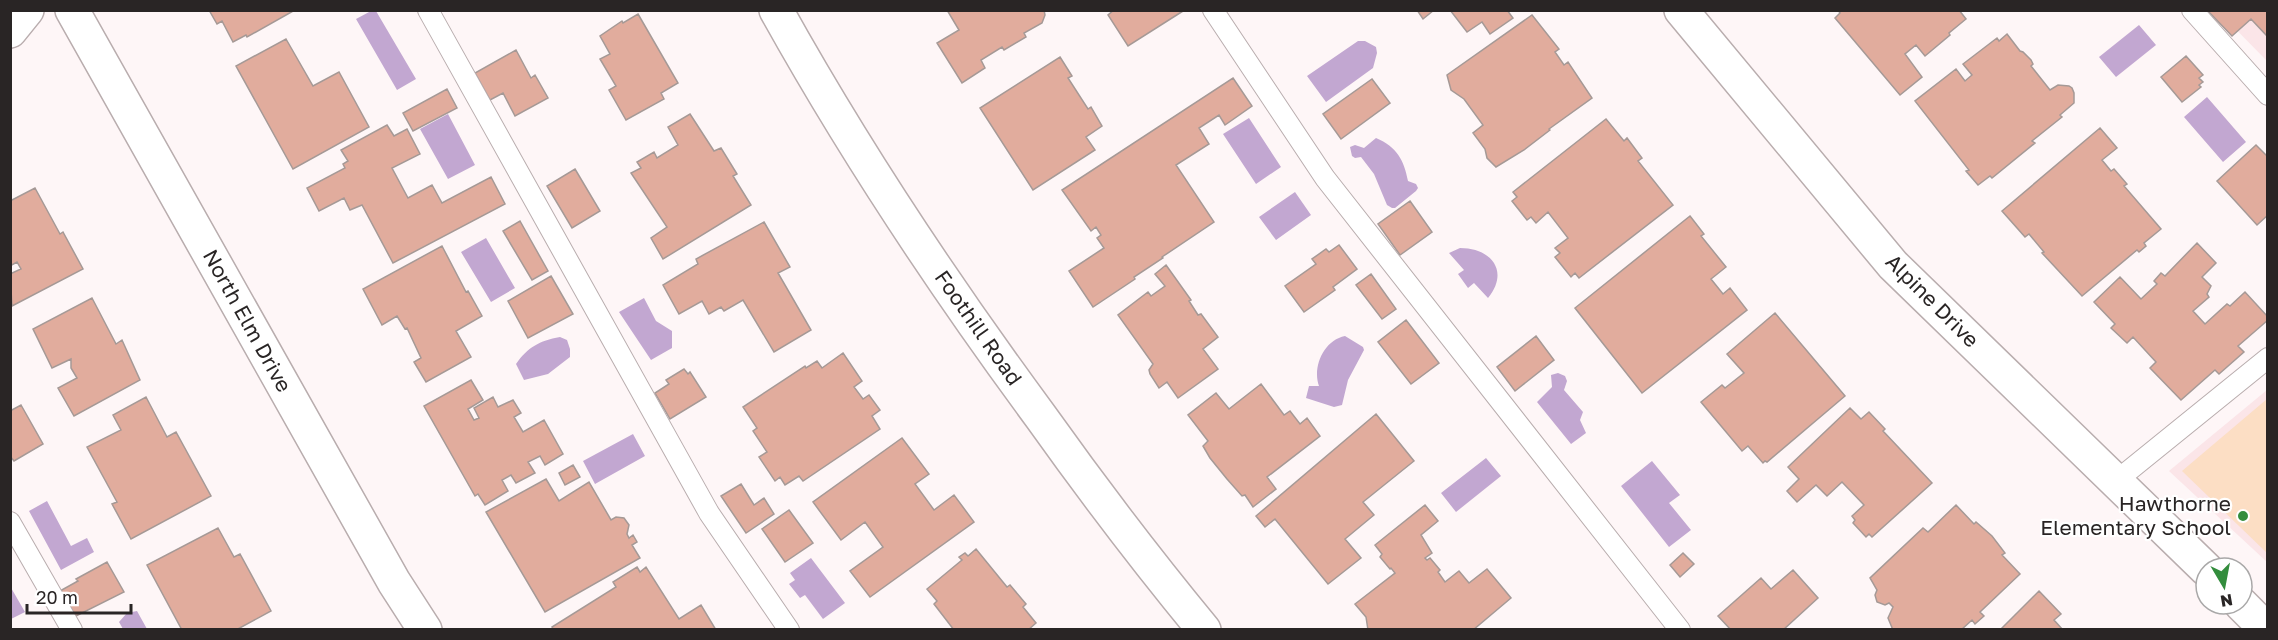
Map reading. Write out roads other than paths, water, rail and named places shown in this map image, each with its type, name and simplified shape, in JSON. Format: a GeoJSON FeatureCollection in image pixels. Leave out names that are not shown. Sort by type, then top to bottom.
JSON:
{"type":"FeatureCollection","features":[{"type":"Feature","properties":{"kind":"street"},"geometry":{"type":"LineString","coordinates":[[10,32],[27,10]]}},
{"type":"Feature","properties":{"kind":"street","name":"North Elm Drive"},"geometry":{"type":"LineString","coordinates":[[72,10],[394,582],[425,630]]}},
{"type":"Feature","properties":{"kind":"street","name":"Foothill Road"},"geometry":{"type":"LineString","coordinates":[[776,10],[862,156],[944,281],[1087,481],[1204,630]]}},
{"type":"Feature","properties":{"kind":"street","name":"Alpine Drive"},"geometry":{"type":"LineString","coordinates":[[1681,10],[1893,265],[2194,557]]}},
{"type":"Feature","properties":{"kind":"street"},"geometry":{"type":"LineString","coordinates":[[2253,616],[2267,630]]}},
{"type":"Feature","properties":{"kind":"lane"},"geometry":{"type":"LineString","coordinates":[[428,10],[709,513],[789,630]]}},
{"type":"Feature","properties":{"kind":"lane"},"geometry":{"type":"LineString","coordinates":[[1213,10],[1325,178],[1680,630]]}},
{"type":"Feature","properties":{"kind":"lane"},"geometry":{"type":"LineString","coordinates":[[2192,10],[2268,94]]}},
{"type":"Feature","properties":{"kind":"lane"},"geometry":{"type":"LineString","coordinates":[[2116,481],[2268,358]]}},
{"type":"Feature","properties":{"kind":"lane"},"geometry":{"type":"LineString","coordinates":[[10,522],[72,630]]}},
{"type":"Feature","properties":{"kind":"place","name":"Hawthorne Elementary School"},"geometry":{"type":"Point","coordinates":[2243,516]}}]}
